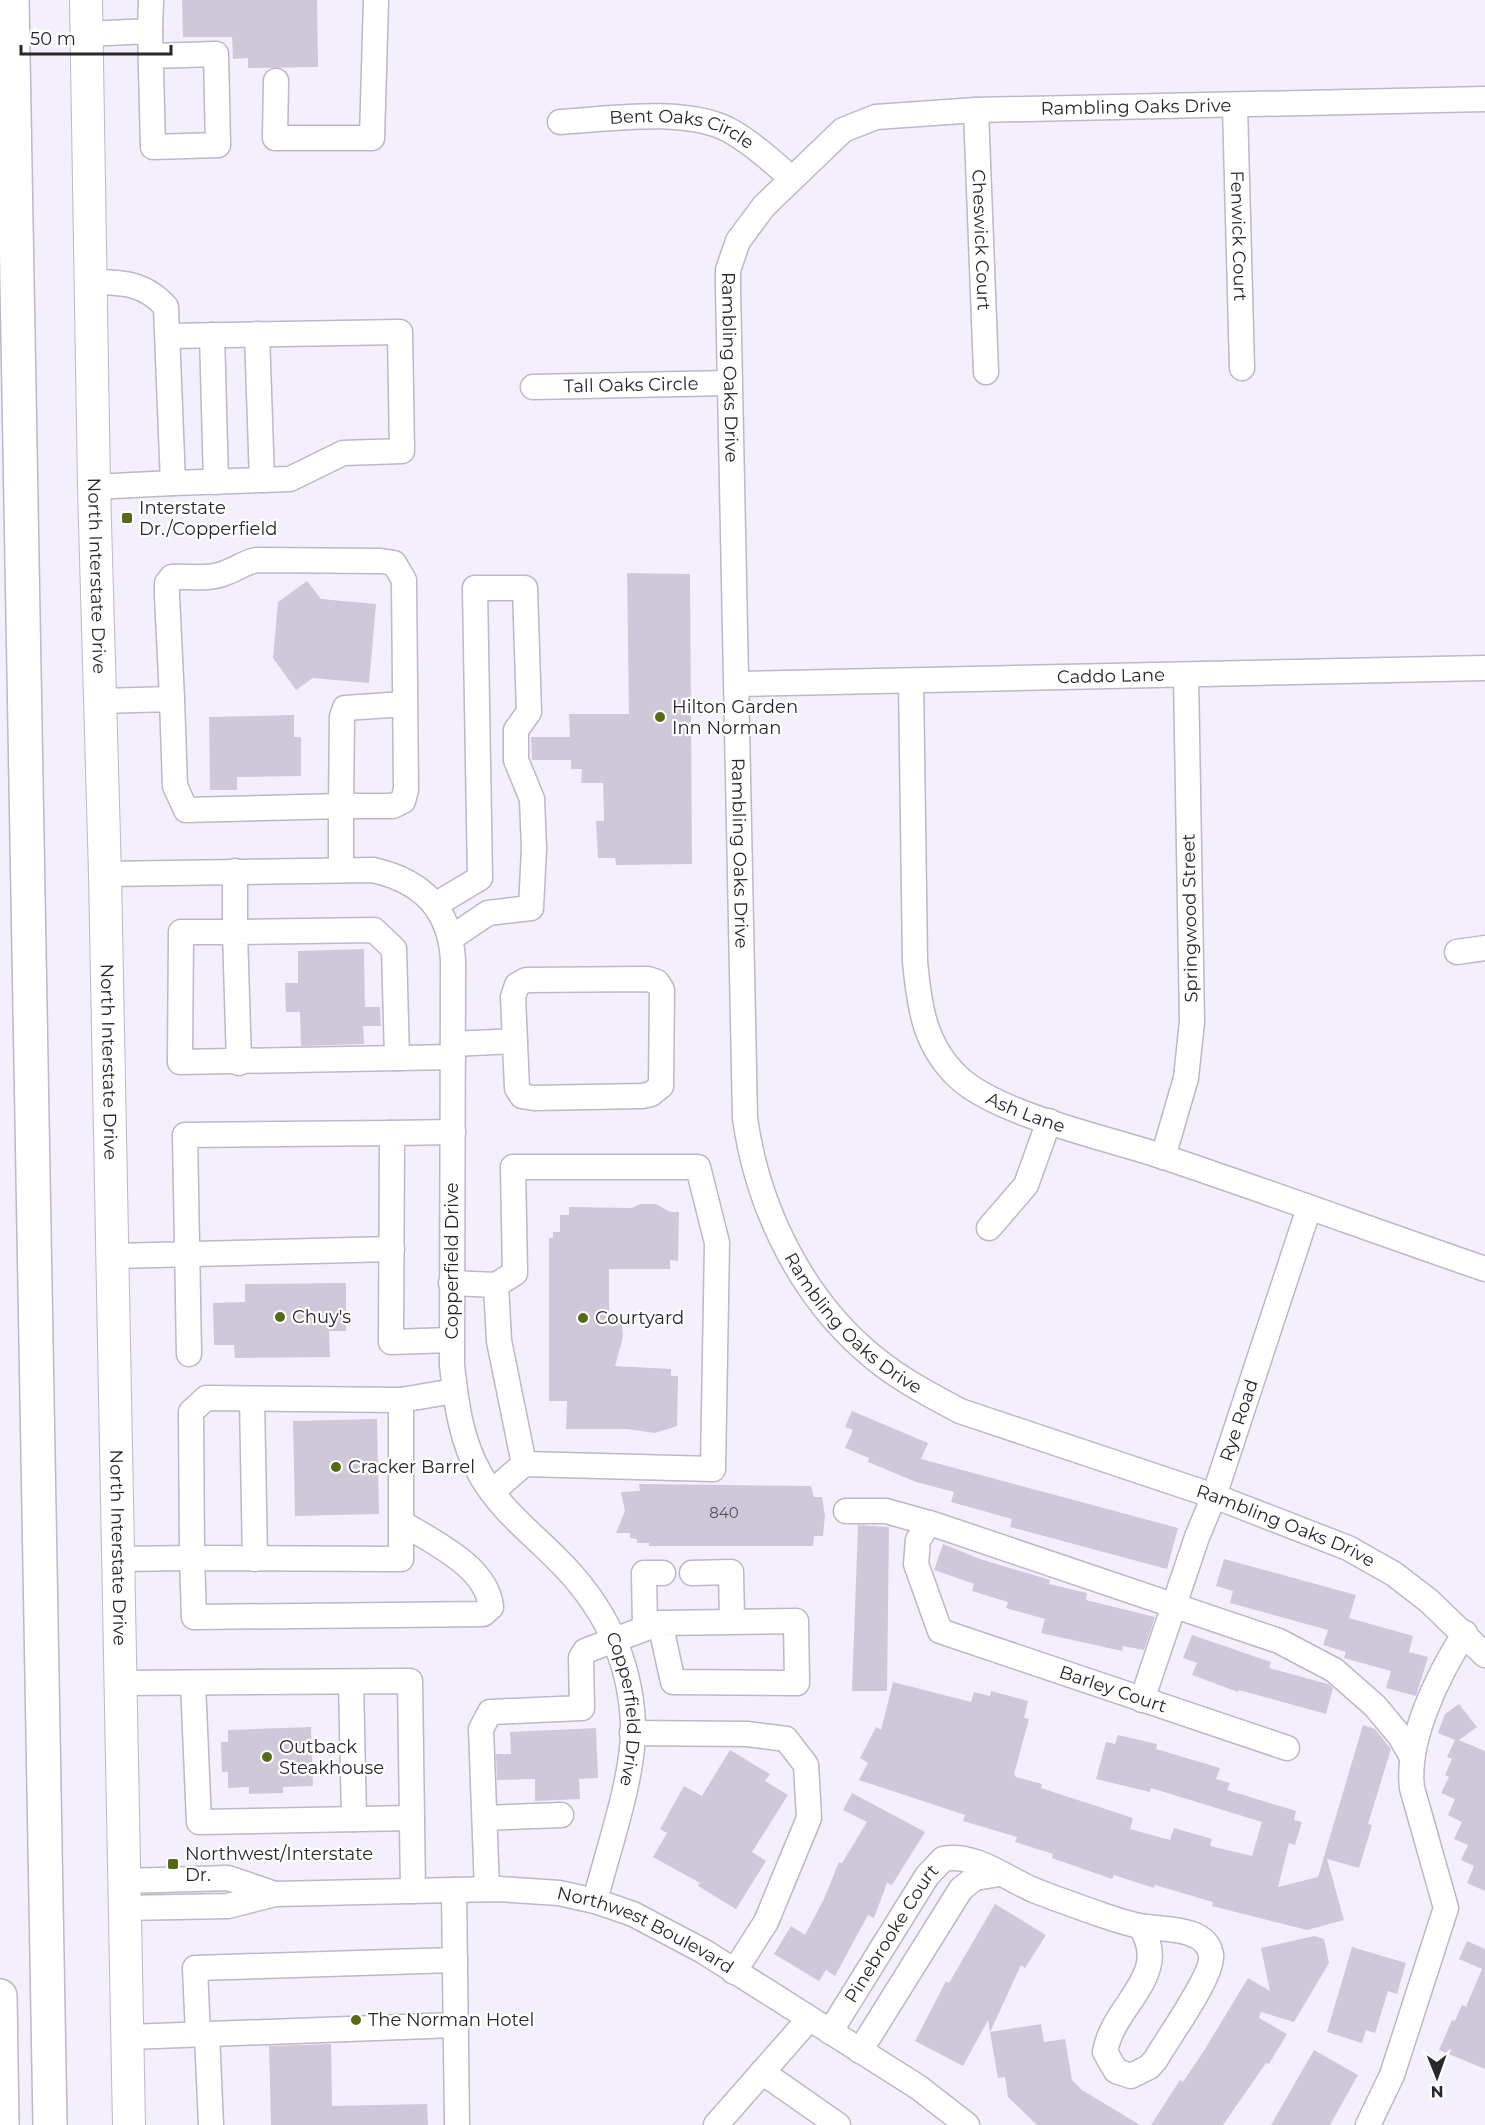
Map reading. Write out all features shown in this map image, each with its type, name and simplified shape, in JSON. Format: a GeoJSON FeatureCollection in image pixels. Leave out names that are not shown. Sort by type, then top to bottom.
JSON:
{"type":"FeatureCollection","features":[{"type":"Feature","properties":{"kind":"highway"},"geometry":{"type":"LineString","coordinates":[[12,0],[50,2125]]}},
{"type":"Feature","properties":{"kind":"highway"},"geometry":{"type":"LineString","coordinates":[[0,1996],[2,2125]]}},
{"type":"Feature","properties":{"kind":"main road","name":"North Interstate Drive"},"geometry":{"type":"LineString","coordinates":[[86,0],[94,486],[105,873],[129,2125]]}},
{"type":"Feature","properties":{"kind":"street"},"geometry":{"type":"LineString","coordinates":[[151,0],[150,31],[153,147],[218,145],[216,54],[151,56]]}},
{"type":"Feature","properties":{"kind":"street"},"geometry":{"type":"LineString","coordinates":[[276,81],[275,138],[372,138],[376,0]]}},
{"type":"Feature","properties":{"kind":"street"},"geometry":{"type":"LineString","coordinates":[[87,34],[150,31]]}},
{"type":"Feature","properties":{"kind":"street","name":"Rambling Oaks Drive"},"geometry":{"type":"LineString","coordinates":[[1485,99],[976,110],[876,117],[843,130],[791,178],[750,224],[732,258],[728,288],[745,1119],[750,1155],[760,1187],[794,1261],[832,1319],[880,1362],[922,1390],[960,1411],[992,1423],[1214,1496],[1348,1548],[1394,1574],[1465,1633],[1485,1655]]}},
{"type":"Feature","properties":{"kind":"street","name":"Fenwick Court"},"geometry":{"type":"LineString","coordinates":[[1235,106],[1242,368]]}},
{"type":"Feature","properties":{"kind":"street","name":"Cheswick Court"},"geometry":{"type":"LineString","coordinates":[[976,110],[986,372]]}},
{"type":"Feature","properties":{"kind":"street","name":"Bent Oaks Circle"},"geometry":{"type":"LineString","coordinates":[[560,122],[610,119],[694,119],[729,131],[765,155],[791,178]]}},
{"type":"Feature","properties":{"kind":"street"},"geometry":{"type":"LineString","coordinates":[[91,282],[135,285],[155,295],[166,307],[173,483]]}},
{"type":"Feature","properties":{"kind":"street"},"geometry":{"type":"LineString","coordinates":[[94,486],[290,479],[343,453],[402,451],[400,332],[168,336]]}},
{"type":"Feature","properties":{"kind":"street"},"geometry":{"type":"LineString","coordinates":[[257,334],[262,480]]}},
{"type":"Feature","properties":{"kind":"street"},"geometry":{"type":"LineString","coordinates":[[212,335],[216,482]]}},
{"type":"Feature","properties":{"kind":"street","name":"Tall Oaks Circle"},"geometry":{"type":"LineString","coordinates":[[533,387],[729,383]]}},
{"type":"Feature","properties":{"kind":"street"},"geometry":{"type":"LineString","coordinates":[[256,560],[394,563],[404,580],[405,704],[406,790],[403,801],[393,806],[186,810],[175,786],[167,583],[172,577],[226,573],[239,564],[256,560]]}},
{"type":"Feature","properties":{"kind":"street"},"geometry":{"type":"LineString","coordinates":[[435,905],[480,878],[475,588],[525,588],[529,712],[516,730],[516,760],[532,799],[534,849],[531,908],[488,913],[451,938]]}},
{"type":"Feature","properties":{"kind":"street","name":"Caddo Lane"},"geometry":{"type":"LineString","coordinates":[[737,684],[1485,668]]}},
{"type":"Feature","properties":{"kind":"street","name":"Springwood Street"},"geometry":{"type":"LineString","coordinates":[[1163,1156],[1186,1078],[1192,1022],[1186,675]]}},
{"type":"Feature","properties":{"kind":"street","name":"Ash Lane"},"geometry":{"type":"LineString","coordinates":[[911,681],[915,962],[922,1020],[931,1044],[958,1078],[973,1089],[1002,1104],[1163,1156],[1485,1269]]}},
{"type":"Feature","properties":{"kind":"street"},"geometry":{"type":"LineString","coordinates":[[101,700],[172,699]]}},
{"type":"Feature","properties":{"kind":"street"},"geometry":{"type":"LineString","coordinates":[[341,869],[342,717],[345,708],[405,704]]}},
{"type":"Feature","properties":{"kind":"street","name":"Copperfield Drive"},"geometry":{"type":"LineString","coordinates":[[105,873],[373,870],[405,880],[424,892],[447,923],[451,938],[453,1050],[451,1340],[454,1391],[469,1450],[492,1492],[519,1525],[579,1582],[604,1616],[629,1680],[632,1733],[625,1781],[595,1900]]}},
{"type":"Feature","properties":{"kind":"street"},"geometry":{"type":"LineString","coordinates":[[235,871],[239,1063]]}},
{"type":"Feature","properties":{"kind":"street"},"geometry":{"type":"LineString","coordinates":[[397,1058],[394,949],[374,930],[181,932],[180,1062],[239,1063],[397,1058],[515,1041]]}},
{"type":"Feature","properties":{"kind":"street"},"geometry":{"type":"LineString","coordinates":[[1457,952],[1485,948]]}},
{"type":"Feature","properties":{"kind":"street"},"geometry":{"type":"LineString","coordinates":[[648,979],[657,982],[662,990],[661,1086],[651,1094],[546,1098],[522,1096],[517,1088],[515,1041],[513,997],[517,985],[526,980],[648,979]]}},
{"type":"Feature","properties":{"kind":"street"},"geometry":{"type":"LineString","coordinates":[[989,1228],[1026,1185],[1049,1120]]}},
{"type":"Feature","properties":{"kind":"street"},"geometry":{"type":"LineString","coordinates":[[189,1354],[185,1135],[453,1132]]}},
{"type":"Feature","properties":{"kind":"street"},"geometry":{"type":"LineString","coordinates":[[392,1133],[392,1342],[451,1340]]}},
{"type":"Feature","properties":{"kind":"street"},"geometry":{"type":"LineString","coordinates":[[451,1283],[496,1285],[515,1273],[513,1167],[698,1167],[717,1243],[713,1469],[524,1464],[492,1492]]}},
{"type":"Feature","properties":{"kind":"street","name":"Rye Road"},"geometry":{"type":"LineString","coordinates":[[1142,1700],[1214,1496],[1309,1208]]}},
{"type":"Feature","properties":{"kind":"street"},"geometry":{"type":"LineString","coordinates":[[113,1256],[392,1249]]}},
{"type":"Feature","properties":{"kind":"street"},"geometry":{"type":"LineString","coordinates":[[496,1285],[499,1341],[524,1464]]}},
{"type":"Feature","properties":{"kind":"street"},"geometry":{"type":"LineString","coordinates":[[401,1522],[461,1561],[481,1580],[490,1596],[491,1607],[483,1614],[194,1617],[191,1412],[206,1398],[401,1400],[454,1391]]}},
{"type":"Feature","properties":{"kind":"street"},"geometry":{"type":"LineString","coordinates":[[252,1399],[255,1559]]}},
{"type":"Feature","properties":{"kind":"street"},"geometry":{"type":"LineString","coordinates":[[118,1559],[401,1559],[401,1400]]}},
{"type":"Feature","properties":{"kind":"street"},"geometry":{"type":"LineString","coordinates":[[846,1511],[886,1511],[929,1523],[1270,1637],[1334,1671],[1375,1706],[1400,1736],[1412,1757]]}},
{"type":"Feature","properties":{"kind":"street","name":"Barley Court"},"geometry":{"type":"LineString","coordinates":[[929,1523],[918,1540],[916,1564],[940,1631],[1287,1748]]}},
{"type":"Feature","properties":{"kind":"street"},"geometry":{"type":"LineString","coordinates":[[692,1573],[731,1572],[732,1621]]}},
{"type":"Feature","properties":{"kind":"street"},"geometry":{"type":"LineString","coordinates":[[487,1889],[481,1729],[490,1712],[582,1708],[581,1658],[585,1651],[652,1625],[796,1620],[797,1683],[674,1682],[652,1625],[644,1574],[663,1573]]}},
{"type":"Feature","properties":{"kind":"street"},"geometry":{"type":"LineString","coordinates":[[1368,2125],[1392,2075],[1446,1908],[1412,1788],[1412,1757],[1447,1660],[1465,1633]]}},
{"type":"Feature","properties":{"kind":"street"},"geometry":{"type":"LineString","coordinates":[[121,1683],[410,1681],[413,1891]]}},
{"type":"Feature","properties":{"kind":"street"},"geometry":{"type":"LineString","coordinates":[[351,1682],[354,1819]]}},
{"type":"Feature","properties":{"kind":"street"},"geometry":{"type":"LineString","coordinates":[[193,1683],[199,1822],[412,1818]]}},
{"type":"Feature","properties":{"kind":"street"},"geometry":{"type":"LineString","coordinates":[[632,1733],[747,1734],[786,1739],[806,1765],[809,1818],[766,1922],[734,1972]]}},
{"type":"Feature","properties":{"kind":"street"},"geometry":{"type":"LineString","coordinates":[[485,1818],[561,1815]]}},
{"type":"Feature","properties":{"kind":"street","name":"Pinebrooke Court"},"geometry":{"type":"LineString","coordinates":[[830,2032],[936,1865],[943,1859],[963,1858],[1035,1891],[1140,1926],[1188,1933],[1201,1939],[1211,1955],[1203,1983],[1156,2059],[1149,2067],[1131,2076],[1116,2071],[1105,2052],[1112,2030],[1150,1968],[1151,1947],[1140,1926]]}},
{"type":"Feature","properties":{"kind":"street","name":"Pinebrooke Court"},"geometry":{"type":"LineString","coordinates":[[860,2051],[961,1889],[975,1878],[999,1874]]}},
{"type":"Feature","properties":{"kind":"street","name":"Northwest Boulevard"},"geometry":{"type":"LineString","coordinates":[[125,1895],[228,1878],[275,1894],[487,1889],[559,1893],[595,1900],[633,1914],[670,1932],[918,2087],[967,2125]]}},
{"type":"Feature","properties":{"kind":"street"},"geometry":{"type":"LineString","coordinates":[[454,1890],[457,2125]]}},
{"type":"Feature","properties":{"kind":"street"},"geometry":{"type":"LineString","coordinates":[[211,2125],[195,1968],[455,1960]]}},
{"type":"Feature","properties":{"kind":"street"},"geometry":{"type":"LineString","coordinates":[[716,2125],[809,2019]]}},
{"type":"Feature","properties":{"kind":"street"},"geometry":{"type":"LineString","coordinates":[[128,2037],[456,2025]]}},
{"type":"Feature","properties":{"kind":"street"},"geometry":{"type":"LineString","coordinates":[[762,2072],[838,2125]]}},
{"type":"Feature","properties":{"kind":"building"},"geometry":{"type":"Polygon","coordinates":[[[182,0],[317,0],[318,67],[248,68],[248,58],[233,59],[232,37],[183,37],[182,0]]]}},
{"type":"Feature","properties":{"kind":"building","name":"Hilton Garden Inn Norman"},"geometry":{"type":"Polygon","coordinates":[[[627,573],[690,574],[692,864],[616,865],[615,858],[598,858],[596,821],[604,821],[603,783],[581,783],[582,769],[571,769],[571,760],[532,760],[531,737],[570,737],[569,714],[629,714],[627,573]]]}},
{"type":"Feature","properties":{"kind":"building"},"geometry":{"type":"Polygon","coordinates":[[[307,581],[321,599],[376,604],[369,683],[313,678],[296,690],[273,658],[278,602],[307,581]]]}},
{"type":"Feature","properties":{"kind":"building"},"geometry":{"type":"Polygon","coordinates":[[[294,715],[294,737],[301,737],[301,776],[237,777],[237,790],[210,790],[209,717],[294,715]]]}},
{"type":"Feature","properties":{"kind":"building"},"geometry":{"type":"Polygon","coordinates":[[[364,949],[365,1007],[380,1007],[381,1026],[363,1026],[364,1044],[301,1046],[300,1012],[286,1012],[285,983],[298,983],[298,951],[364,949]]]}},
{"type":"Feature","properties":{"kind":"building","name":"Courtyard"},"geometry":{"type":"Polygon","coordinates":[[[640,1204],[656,1204],[670,1212],[679,1212],[678,1261],[670,1260],[670,1269],[609,1269],[609,1313],[615,1315],[622,1323],[623,1337],[615,1366],[671,1369],[671,1376],[678,1376],[677,1426],[655,1433],[627,1429],[566,1429],[567,1401],[549,1401],[549,1238],[553,1238],[553,1232],[560,1232],[560,1215],[569,1215],[569,1207],[632,1208],[640,1204]]]}},
{"type":"Feature","properties":{"kind":"building","name":"Chuy's"},"geometry":{"type":"Polygon","coordinates":[[[346,1283],[346,1331],[329,1331],[330,1357],[235,1358],[234,1345],[214,1345],[213,1303],[245,1302],[245,1284],[346,1283]]]}},
{"type":"Feature","properties":{"kind":"building"},"geometry":{"type":"Polygon","coordinates":[[[852,1411],[928,1443],[921,1459],[1178,1528],[1167,1569],[1010,1527],[1012,1519],[951,1502],[954,1492],[916,1482],[868,1462],[869,1458],[845,1448],[853,1430],[845,1427],[852,1411]]]}},
{"type":"Feature","properties":{"kind":"building","name":"Cracker Barrel"},"geometry":{"type":"Polygon","coordinates":[[[377,1419],[379,1514],[295,1516],[293,1421],[377,1419]]]}},
{"type":"Feature","properties":{"kind":"building"},"geometry":{"type":"Polygon","coordinates":[[[639,1484],[811,1486],[814,1497],[822,1497],[825,1516],[823,1536],[814,1536],[813,1546],[649,1546],[649,1543],[637,1543],[637,1539],[630,1538],[630,1533],[616,1533],[625,1511],[621,1492],[640,1491],[639,1484]]]}},
{"type":"Feature","properties":{"kind":"building"},"geometry":{"type":"Polygon","coordinates":[[[858,1525],[889,1527],[887,1691],[852,1691],[858,1525]]]}},
{"type":"Feature","properties":{"kind":"building"},"geometry":{"type":"Polygon","coordinates":[[[943,1544],[980,1559],[1050,1580],[1049,1584],[1087,1593],[1086,1600],[1155,1617],[1144,1650],[1123,1646],[1122,1651],[1041,1633],[1045,1619],[1006,1608],[1008,1602],[972,1591],[974,1584],[934,1570],[943,1544]]]}},
{"type":"Feature","properties":{"kind":"building"},"geometry":{"type":"Polygon","coordinates":[[[1224,1559],[1356,1595],[1349,1618],[1413,1636],[1409,1652],[1428,1657],[1416,1696],[1386,1688],[1391,1671],[1344,1658],[1346,1652],[1323,1645],[1328,1630],[1230,1603],[1233,1591],[1216,1586],[1224,1559]]]}},
{"type":"Feature","properties":{"kind":"building"},"geometry":{"type":"Polygon","coordinates":[[[1192,1635],[1271,1662],[1269,1668],[1328,1684],[1333,1688],[1326,1714],[1239,1690],[1238,1692],[1192,1675],[1197,1663],[1183,1658],[1192,1635]]]}},
{"type":"Feature","properties":{"kind":"building"},"geometry":{"type":"Polygon","coordinates":[[[893,1682],[971,1702],[974,1692],[990,1696],[991,1691],[1028,1701],[1024,1718],[1029,1719],[1014,1774],[1016,1777],[1042,1784],[1041,1788],[1133,1818],[1130,1829],[1170,1840],[1174,1828],[1212,1839],[1210,1846],[1252,1856],[1262,1822],[1151,1788],[1150,1792],[1096,1779],[1106,1742],[1115,1744],[1118,1735],[1157,1744],[1156,1749],[1220,1768],[1216,1779],[1230,1783],[1227,1790],[1296,1811],[1294,1820],[1302,1822],[1295,1845],[1289,1843],[1278,1887],[1318,1877],[1363,1725],[1375,1729],[1391,1749],[1368,1824],[1372,1825],[1359,1868],[1327,1859],[1344,1920],[1307,1930],[1212,1906],[1213,1902],[1155,1885],[1154,1888],[1114,1875],[1112,1879],[1052,1858],[1053,1854],[1015,1842],[1017,1837],[963,1821],[965,1815],[859,1780],[868,1763],[860,1758],[876,1727],[881,1730],[893,1682]]]}},
{"type":"Feature","properties":{"kind":"building"},"geometry":{"type":"Polygon","coordinates":[[[1459,1704],[1477,1727],[1459,1740],[1485,1751],[1485,1891],[1467,1883],[1474,1866],[1461,1860],[1468,1845],[1454,1839],[1462,1822],[1448,1815],[1455,1799],[1441,1793],[1449,1777],[1445,1775],[1452,1759],[1447,1757],[1455,1740],[1438,1733],[1445,1714],[1459,1704]]]}},
{"type":"Feature","properties":{"kind":"building","name":"Outback Steakhouse"},"geometry":{"type":"Polygon","coordinates":[[[311,1727],[313,1786],[283,1787],[283,1793],[249,1794],[249,1787],[228,1788],[228,1772],[222,1772],[221,1742],[228,1742],[228,1730],[311,1727]]]}},
{"type":"Feature","properties":{"kind":"building"},"geometry":{"type":"Polygon","coordinates":[[[596,1728],[598,1778],[579,1779],[580,1799],[535,1801],[535,1779],[497,1780],[496,1754],[511,1754],[510,1732],[596,1728]]]}},
{"type":"Feature","properties":{"kind":"building"},"geometry":{"type":"Polygon","coordinates":[[[730,1750],[770,1774],[765,1781],[788,1795],[752,1852],[766,1861],[736,1909],[698,1886],[700,1883],[653,1857],[667,1833],[660,1829],[684,1786],[702,1796],[730,1750]]]}},
{"type":"Feature","properties":{"kind":"building"},"geometry":{"type":"Polygon","coordinates":[[[852,1793],[925,1832],[892,1885],[887,1883],[874,1918],[868,1915],[835,1976],[826,1970],[819,1981],[774,1954],[791,1926],[805,1935],[824,1899],[839,1862],[842,1863],[867,1822],[843,1810],[852,1793]]]}},
{"type":"Feature","properties":{"kind":"building"},"geometry":{"type":"Polygon","coordinates":[[[995,1904],[1046,1935],[1025,1968],[1021,1965],[990,2032],[988,2020],[963,2066],[915,2041],[946,1981],[949,1983],[995,1904]]]}},
{"type":"Feature","properties":{"kind":"building"},"geometry":{"type":"Polygon","coordinates":[[[1314,1936],[1324,1939],[1329,1963],[1294,2022],[1261,2012],[1259,2018],[1287,2034],[1269,2064],[1266,2063],[1223,2125],[1151,2125],[1180,2080],[1183,2082],[1205,2049],[1248,1978],[1270,1991],[1261,1948],[1314,1936]]]}},
{"type":"Feature","properties":{"kind":"building"},"geometry":{"type":"Polygon","coordinates":[[[1467,1941],[1485,1949],[1485,2069],[1439,2050],[1452,2020],[1455,2021],[1462,2005],[1466,2007],[1482,1969],[1459,1959],[1467,1941]]]}},
{"type":"Feature","properties":{"kind":"building"},"geometry":{"type":"Polygon","coordinates":[[[1352,1947],[1406,1963],[1397,1994],[1388,1991],[1375,2033],[1366,2030],[1362,2043],[1327,2032],[1352,1947]]]}},
{"type":"Feature","properties":{"kind":"building"},"geometry":{"type":"Polygon","coordinates":[[[1041,2024],[1044,2042],[1065,2039],[1072,2080],[1082,2090],[1140,2125],[1037,2125],[1008,2097],[1005,2077],[998,2078],[990,2032],[1041,2024]]]}},
{"type":"Feature","properties":{"kind":"building"},"geometry":{"type":"Polygon","coordinates":[[[331,2044],[332,2106],[427,2104],[428,2125],[271,2125],[269,2046],[331,2044]]]}},
{"type":"Feature","properties":{"kind":"building"},"geometry":{"type":"Polygon","coordinates":[[[1314,2050],[1358,2075],[1330,2125],[1271,2125],[1314,2050]]]}},
{"type":"Feature","properties":{"kind":"place","name":"Interstate Dr./Copperfield"},"geometry":{"type":"Point","coordinates":[127,518]}},
{"type":"Feature","properties":{"kind":"place","name":"Hilton Garden Inn Norman"},"geometry":{"type":"Point","coordinates":[660,717]}},
{"type":"Feature","properties":{"kind":"place","name":"Chuy's"},"geometry":{"type":"Point","coordinates":[280,1317]}},
{"type":"Feature","properties":{"kind":"place","name":"Courtyard"},"geometry":{"type":"Point","coordinates":[583,1318]}},
{"type":"Feature","properties":{"kind":"place","name":"Cracker Barrel"},"geometry":{"type":"Point","coordinates":[336,1467]}},
{"type":"Feature","properties":{"kind":"place","name":"Outback Steakhouse"},"geometry":{"type":"Point","coordinates":[267,1757]}},
{"type":"Feature","properties":{"kind":"place","name":"Northwest/Interstate Dr."},"geometry":{"type":"Point","coordinates":[173,1864]}},
{"type":"Feature","properties":{"kind":"place","name":"The Norman Hotel"},"geometry":{"type":"Point","coordinates":[356,2020]}}]}
